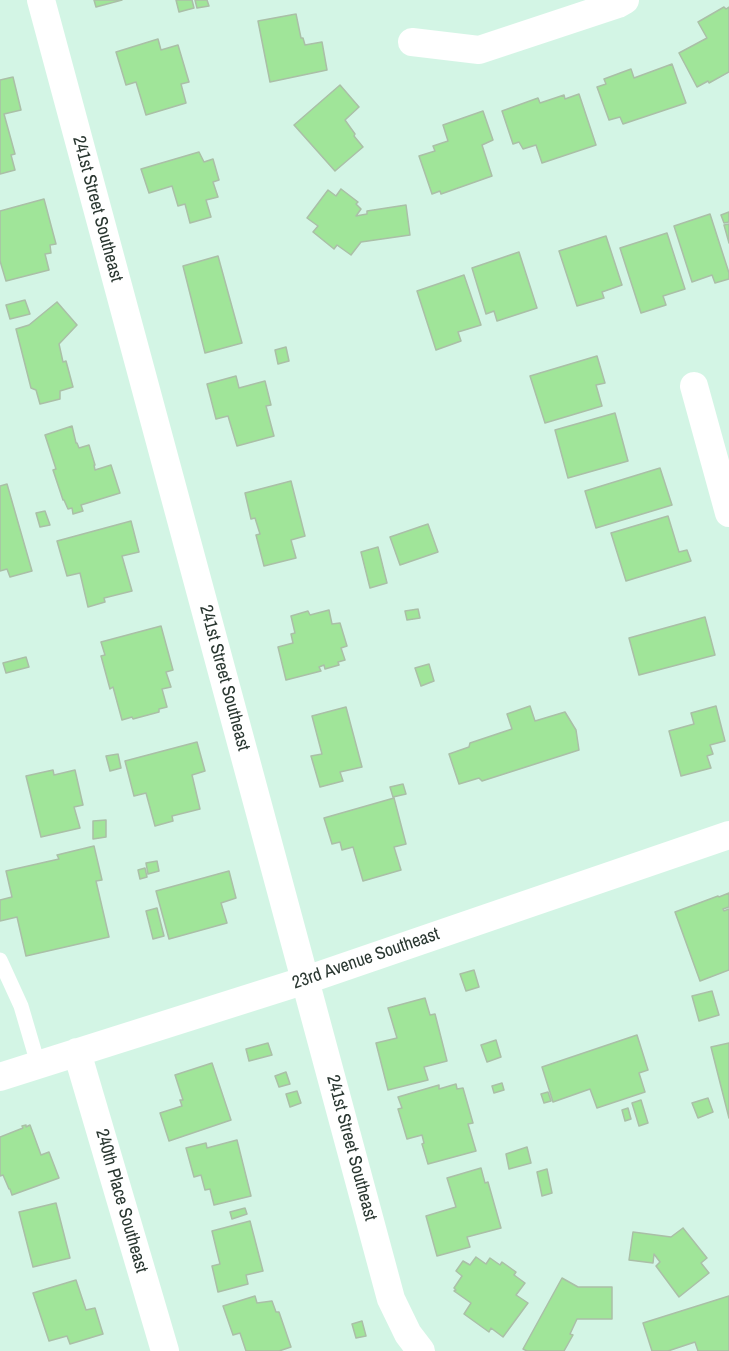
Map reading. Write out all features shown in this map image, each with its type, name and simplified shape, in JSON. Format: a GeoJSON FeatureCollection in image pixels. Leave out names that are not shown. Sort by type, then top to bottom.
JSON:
{"type":"FeatureCollection","features":[{"type":"Feature","properties":{"kind":"street","name":"241st Street Southeast"},"geometry":{"type":"LineString","coordinates":[[41,0],[392,1299],[408,1334],[421,1351]]}},
{"type":"Feature","properties":{"kind":"street"},"geometry":{"type":"LineString","coordinates":[[412,42],[479,50],[625,0]]}},
{"type":"Feature","properties":{"kind":"street"},"geometry":{"type":"LineString","coordinates":[[694,386],[729,513]]}},
{"type":"Feature","properties":{"kind":"street","name":"23rd Avenue Southeast"},"geometry":{"type":"LineString","coordinates":[[0,1077],[306,980],[729,835]]}},
{"type":"Feature","properties":{"kind":"street","name":"240th Place Southeast"},"geometry":{"type":"LineString","coordinates":[[77,1052],[165,1351]]}},
{"type":"Feature","properties":{"kind":"lane"},"geometry":{"type":"LineString","coordinates":[[0,960],[21,1006],[38,1064]]}},
{"type":"Feature","properties":{"kind":"building"},"geometry":{"type":"Polygon","coordinates":[[[94,0],[122,0],[96,7],[94,0]]]}},
{"type":"Feature","properties":{"kind":"building"},"geometry":{"type":"Polygon","coordinates":[[[176,0],[192,0],[194,8],[179,12],[176,0]]]}},
{"type":"Feature","properties":{"kind":"building"},"geometry":{"type":"Polygon","coordinates":[[[195,0],[207,0],[209,6],[197,8],[195,0]]]}},
{"type":"Feature","properties":{"kind":"building"},"geometry":{"type":"Polygon","coordinates":[[[724,7],[726,9],[729,7],[729,72],[697,87],[679,53],[707,38],[698,22],[724,7]]]}},
{"type":"Feature","properties":{"kind":"building"},"geometry":{"type":"Polygon","coordinates":[[[296,14],[301,38],[305,45],[322,42],[327,70],[270,82],[258,21],[296,14]]]}},
{"type":"Feature","properties":{"kind":"building"},"geometry":{"type":"Polygon","coordinates":[[[158,39],[161,50],[178,45],[189,82],[181,84],[186,103],[146,115],[136,82],[126,85],[116,52],[158,39]]]}},
{"type":"Feature","properties":{"kind":"building"},"geometry":{"type":"Polygon","coordinates":[[[672,64],[686,103],[623,124],[620,117],[609,120],[597,87],[606,84],[604,79],[631,69],[634,78],[672,64]]]}},
{"type":"Feature","properties":{"kind":"building"},"geometry":{"type":"Polygon","coordinates":[[[13,77],[21,110],[4,114],[15,154],[11,155],[15,170],[0,174],[0,80],[13,77]]]}},
{"type":"Feature","properties":{"kind":"building"},"geometry":{"type":"Polygon","coordinates":[[[340,85],[359,107],[345,120],[363,147],[335,171],[294,125],[340,85]]]}},
{"type":"Feature","properties":{"kind":"building"},"geometry":{"type":"Polygon","coordinates":[[[579,94],[596,145],[542,163],[536,145],[523,149],[519,142],[513,144],[502,111],[538,98],[540,103],[564,95],[565,99],[579,94]]]}},
{"type":"Feature","properties":{"kind":"building"},"geometry":{"type":"Polygon","coordinates":[[[483,111],[493,140],[482,145],[492,176],[441,194],[440,191],[432,194],[419,156],[435,151],[433,146],[448,141],[443,125],[483,111]]]}},
{"type":"Feature","properties":{"kind":"building"},"geometry":{"type":"Polygon","coordinates":[[[199,152],[204,162],[213,159],[219,180],[213,182],[218,197],[206,200],[211,217],[190,223],[185,204],[178,206],[172,186],[149,193],[141,169],[199,152]]]}},
{"type":"Feature","properties":{"kind":"building"},"geometry":{"type":"Polygon","coordinates":[[[341,189],[358,202],[356,204],[361,209],[356,216],[367,214],[367,211],[406,205],[410,235],[361,242],[351,255],[337,245],[334,249],[313,232],[318,226],[307,218],[328,190],[336,196],[341,189]]]}},
{"type":"Feature","properties":{"kind":"building"},"geometry":{"type":"Polygon","coordinates":[[[44,199],[56,244],[50,245],[51,253],[45,254],[49,270],[6,281],[0,261],[0,211],[44,199]]]}},
{"type":"Feature","properties":{"kind":"building"},"geometry":{"type":"Polygon","coordinates":[[[729,212],[729,222],[724,223],[721,215],[729,212]]]}},
{"type":"Feature","properties":{"kind":"building"},"geometry":{"type":"Polygon","coordinates":[[[710,214],[729,279],[715,283],[712,275],[692,282],[674,226],[710,214]]]}},
{"type":"Feature","properties":{"kind":"building"},"geometry":{"type":"Polygon","coordinates":[[[729,224],[729,243],[724,225],[729,224]]]}},
{"type":"Feature","properties":{"kind":"building"},"geometry":{"type":"Polygon","coordinates":[[[667,233],[685,289],[663,296],[666,305],[641,313],[620,248],[667,233]]]}},
{"type":"Feature","properties":{"kind":"building"},"geometry":{"type":"Polygon","coordinates":[[[606,236],[622,285],[602,292],[604,298],[577,306],[559,251],[606,236]]]}},
{"type":"Feature","properties":{"kind":"building"},"geometry":{"type":"Polygon","coordinates":[[[519,252],[537,308],[497,321],[494,311],[486,314],[472,268],[519,252]]]}},
{"type":"Feature","properties":{"kind":"building"},"geometry":{"type":"Polygon","coordinates":[[[218,256],[242,343],[205,353],[183,266],[218,256]]]}},
{"type":"Feature","properties":{"kind":"building"},"geometry":{"type":"Polygon","coordinates":[[[464,275],[481,325],[458,332],[461,341],[436,350],[417,291],[464,275]]]}},
{"type":"Feature","properties":{"kind":"building"},"geometry":{"type":"Polygon","coordinates":[[[25,300],[30,314],[10,319],[6,305],[25,300]]]}},
{"type":"Feature","properties":{"kind":"building"},"geometry":{"type":"Polygon","coordinates":[[[57,302],[77,325],[59,344],[73,387],[60,391],[60,399],[40,404],[36,390],[31,388],[16,329],[29,325],[57,302]]]}},
{"type":"Feature","properties":{"kind":"building"},"geometry":{"type":"Polygon","coordinates":[[[286,347],[289,361],[278,364],[275,350],[286,347]]]}},
{"type":"Feature","properties":{"kind":"building"},"geometry":{"type":"Polygon","coordinates":[[[597,356],[605,383],[596,385],[602,406],[545,423],[530,376],[597,356]]]}},
{"type":"Feature","properties":{"kind":"building"},"geometry":{"type":"Polygon","coordinates":[[[236,376],[239,388],[265,381],[271,405],[266,406],[274,436],[237,446],[228,416],[216,419],[207,384],[236,376]]]}},
{"type":"Feature","properties":{"kind":"building"},"geometry":{"type":"Polygon","coordinates":[[[615,413],[628,461],[568,478],[555,430],[615,413]]]}},
{"type":"Feature","properties":{"kind":"building"},"geometry":{"type":"Polygon","coordinates":[[[72,426],[79,448],[89,445],[95,470],[111,465],[120,493],[81,505],[83,511],[73,514],[72,508],[68,509],[63,500],[45,435],[72,426]]]}},
{"type":"Feature","properties":{"kind":"building"},"geometry":{"type":"Polygon","coordinates":[[[660,468],[672,505],[596,528],[585,491],[660,468]]]}},
{"type":"Feature","properties":{"kind":"building"},"geometry":{"type":"Polygon","coordinates":[[[291,481],[305,536],[291,540],[296,558],[264,566],[256,535],[260,534],[255,518],[251,519],[245,493],[291,481]]]}},
{"type":"Feature","properties":{"kind":"building"},"geometry":{"type":"Polygon","coordinates":[[[7,484],[32,571],[10,577],[7,569],[0,571],[0,486],[7,484]]]}},
{"type":"Feature","properties":{"kind":"building"},"geometry":{"type":"Polygon","coordinates":[[[45,511],[50,525],[40,527],[36,513],[45,511]]]}},
{"type":"Feature","properties":{"kind":"building"},"geometry":{"type":"Polygon","coordinates":[[[668,516],[679,552],[687,550],[691,561],[626,581],[611,533],[668,516]]]}},
{"type":"Feature","properties":{"kind":"building"},"geometry":{"type":"Polygon","coordinates":[[[131,521],[139,552],[122,556],[132,591],[104,598],[105,602],[88,607],[80,573],[67,576],[57,541],[131,521]]]}},
{"type":"Feature","properties":{"kind":"building"},"geometry":{"type":"Polygon","coordinates":[[[428,524],[438,552],[400,565],[390,537],[428,524]]]}},
{"type":"Feature","properties":{"kind":"building"},"geometry":{"type":"Polygon","coordinates":[[[378,547],[387,583],[370,588],[361,552],[378,547]]]}},
{"type":"Feature","properties":{"kind":"building"},"geometry":{"type":"Polygon","coordinates":[[[418,609],[420,618],[407,620],[405,611],[418,609]]]}},
{"type":"Feature","properties":{"kind":"building"},"geometry":{"type":"Polygon","coordinates":[[[329,610],[332,624],[340,623],[347,646],[341,648],[345,660],[338,662],[339,665],[325,669],[324,665],[319,667],[321,671],[286,680],[278,647],[293,643],[291,634],[295,633],[291,616],[308,611],[310,615],[329,610]]]}},
{"type":"Feature","properties":{"kind":"building"},"geometry":{"type":"Polygon","coordinates":[[[705,617],[715,655],[639,675],[629,638],[705,617]]]}},
{"type":"Feature","properties":{"kind":"building"},"geometry":{"type":"Polygon","coordinates":[[[161,626],[173,670],[166,672],[171,687],[162,689],[167,707],[159,709],[159,712],[122,720],[101,656],[105,655],[101,642],[161,626]]]}},
{"type":"Feature","properties":{"kind":"building"},"geometry":{"type":"Polygon","coordinates":[[[26,657],[29,667],[6,673],[3,663],[26,657]]]}},
{"type":"Feature","properties":{"kind":"building"},"geometry":{"type":"Polygon","coordinates":[[[429,664],[434,681],[421,686],[415,668],[429,664]]]}},
{"type":"Feature","properties":{"kind":"building"},"geometry":{"type":"Polygon","coordinates":[[[530,706],[535,721],[565,712],[576,730],[579,750],[482,781],[479,778],[459,784],[449,754],[469,747],[470,743],[512,729],[507,714],[530,706]]]}},
{"type":"Feature","properties":{"kind":"building"},"geometry":{"type":"Polygon","coordinates":[[[716,706],[725,741],[710,745],[713,754],[707,756],[711,768],[681,776],[669,731],[694,724],[691,713],[716,706]]]}},
{"type":"Feature","properties":{"kind":"building"},"geometry":{"type":"Polygon","coordinates":[[[346,707],[362,767],[340,772],[343,781],[320,787],[311,756],[322,754],[312,716],[346,707]]]}},
{"type":"Feature","properties":{"kind":"building"},"geometry":{"type":"Polygon","coordinates":[[[197,742],[205,771],[192,775],[200,809],[172,816],[173,821],[155,826],[146,793],[134,796],[125,761],[197,742]]]}},
{"type":"Feature","properties":{"kind":"building"},"geometry":{"type":"Polygon","coordinates":[[[118,754],[121,768],[110,771],[106,756],[118,754]]]}},
{"type":"Feature","properties":{"kind":"building"},"geometry":{"type":"Polygon","coordinates":[[[53,770],[54,775],[75,770],[83,805],[74,807],[80,828],[41,837],[26,776],[53,770]]]}},
{"type":"Feature","properties":{"kind":"building"},"geometry":{"type":"Polygon","coordinates":[[[403,784],[406,794],[393,797],[390,787],[403,784]]]}},
{"type":"Feature","properties":{"kind":"building"},"geometry":{"type":"Polygon","coordinates":[[[394,798],[406,844],[394,847],[401,870],[363,881],[353,847],[342,850],[340,842],[332,844],[324,818],[394,798]]]}},
{"type":"Feature","properties":{"kind":"building"},"geometry":{"type":"Polygon","coordinates":[[[106,820],[106,837],[93,839],[93,821],[106,820]]]}},
{"type":"Feature","properties":{"kind":"building"},"geometry":{"type":"Polygon","coordinates":[[[94,846],[102,880],[96,881],[109,937],[26,956],[17,917],[0,921],[0,900],[12,897],[6,871],[59,859],[57,855],[94,846]]]}},
{"type":"Feature","properties":{"kind":"building"},"geometry":{"type":"Polygon","coordinates":[[[157,861],[159,871],[148,874],[146,863],[157,861]]]}},
{"type":"Feature","properties":{"kind":"building"},"geometry":{"type":"Polygon","coordinates":[[[145,868],[147,877],[140,879],[138,870],[145,868]]]}},
{"type":"Feature","properties":{"kind":"building"},"geometry":{"type":"Polygon","coordinates":[[[229,871],[236,898],[221,903],[227,923],[169,939],[156,891],[229,871]]]}},
{"type":"Feature","properties":{"kind":"building"},"geometry":{"type":"Polygon","coordinates":[[[729,893],[729,907],[723,909],[724,911],[729,909],[729,970],[700,981],[675,912],[729,893]]]}},
{"type":"Feature","properties":{"kind":"building"},"geometry":{"type":"Polygon","coordinates":[[[157,908],[164,936],[153,939],[146,911],[157,908]]]}},
{"type":"Feature","properties":{"kind":"building"},"geometry":{"type":"Polygon","coordinates":[[[474,970],[479,987],[466,991],[460,974],[474,970]]]}},
{"type":"Feature","properties":{"kind":"building"},"geometry":{"type":"Polygon","coordinates":[[[712,991],[719,1015],[699,1021],[692,996],[712,991]]]}},
{"type":"Feature","properties":{"kind":"building"},"geometry":{"type":"Polygon","coordinates":[[[425,998],[430,1015],[435,1014],[447,1061],[424,1067],[428,1080],[388,1090],[376,1043],[397,1038],[388,1008],[425,998]]]}},
{"type":"Feature","properties":{"kind":"building"},"geometry":{"type":"Polygon","coordinates":[[[637,1035],[648,1070],[639,1073],[645,1092],[597,1108],[590,1089],[553,1102],[542,1067],[637,1035]]]}},
{"type":"Feature","properties":{"kind":"building"},"geometry":{"type":"Polygon","coordinates":[[[496,1040],[501,1057],[487,1062],[481,1045],[496,1040]]]}},
{"type":"Feature","properties":{"kind":"building"},"geometry":{"type":"Polygon","coordinates":[[[268,1043],[272,1055],[249,1061],[246,1049],[268,1043]]]}},
{"type":"Feature","properties":{"kind":"building"},"geometry":{"type":"Polygon","coordinates":[[[729,1043],[729,1118],[711,1047],[729,1043]]]}},
{"type":"Feature","properties":{"kind":"building"},"geometry":{"type":"Polygon","coordinates":[[[212,1063],[231,1120],[169,1141],[160,1113],[182,1106],[180,1100],[183,1100],[175,1075],[212,1063]]]}},
{"type":"Feature","properties":{"kind":"building"},"geometry":{"type":"Polygon","coordinates":[[[286,1072],[290,1084],[279,1087],[275,1076],[286,1072]]]}},
{"type":"Feature","properties":{"kind":"building"},"geometry":{"type":"Polygon","coordinates":[[[502,1083],[504,1090],[494,1093],[492,1086],[502,1083]]]}},
{"type":"Feature","properties":{"kind":"building"},"geometry":{"type":"Polygon","coordinates":[[[456,1084],[457,1089],[463,1088],[473,1123],[468,1124],[476,1151],[428,1164],[422,1144],[424,1143],[422,1135],[407,1139],[398,1109],[402,1108],[398,1097],[439,1085],[439,1089],[456,1084]]]}},
{"type":"Feature","properties":{"kind":"building"},"geometry":{"type":"Polygon","coordinates":[[[297,1091],[301,1103],[290,1107],[286,1094],[297,1091]]]}},
{"type":"Feature","properties":{"kind":"building"},"geometry":{"type":"Polygon","coordinates":[[[548,1092],[551,1101],[544,1103],[541,1094],[548,1092]]]}},
{"type":"Feature","properties":{"kind":"building"},"geometry":{"type":"Polygon","coordinates":[[[708,1098],[713,1112],[698,1118],[692,1103],[708,1098]]]}},
{"type":"Feature","properties":{"kind":"building"},"geometry":{"type":"Polygon","coordinates":[[[641,1100],[648,1123],[639,1126],[632,1103],[641,1100]]]}},
{"type":"Feature","properties":{"kind":"building"},"geometry":{"type":"Polygon","coordinates":[[[628,1108],[631,1119],[625,1121],[622,1110],[628,1108]]]}},
{"type":"Feature","properties":{"kind":"building"},"geometry":{"type":"Polygon","coordinates":[[[26,1125],[26,1127],[30,1125],[41,1155],[49,1152],[59,1178],[12,1195],[3,1175],[0,1176],[0,1137],[26,1125]]]}},
{"type":"Feature","properties":{"kind":"building"},"geometry":{"type":"Polygon","coordinates":[[[237,1140],[251,1196],[214,1205],[210,1189],[205,1190],[201,1175],[194,1177],[186,1148],[206,1143],[207,1148],[237,1140]]]}},
{"type":"Feature","properties":{"kind":"building"},"geometry":{"type":"Polygon","coordinates":[[[527,1147],[531,1163],[509,1169],[506,1154],[527,1147]]]}},
{"type":"Feature","properties":{"kind":"building"},"geometry":{"type":"Polygon","coordinates":[[[481,1168],[485,1183],[488,1182],[501,1228],[467,1237],[470,1247],[437,1256],[426,1216],[456,1207],[447,1178],[481,1168]]]}},
{"type":"Feature","properties":{"kind":"building"},"geometry":{"type":"Polygon","coordinates":[[[547,1169],[552,1193],[542,1196],[537,1172],[547,1169]]]}},
{"type":"Feature","properties":{"kind":"building"},"geometry":{"type":"Polygon","coordinates":[[[56,1203],[70,1258],[33,1267],[19,1212],[56,1203]]]}},
{"type":"Feature","properties":{"kind":"building"},"geometry":{"type":"Polygon","coordinates":[[[245,1208],[247,1214],[232,1219],[230,1212],[245,1208]]]}},
{"type":"Feature","properties":{"kind":"building"},"geometry":{"type":"Polygon","coordinates":[[[250,1221],[263,1271],[246,1275],[248,1284],[218,1292],[212,1266],[220,1264],[212,1231],[250,1221]]]}},
{"type":"Feature","properties":{"kind":"building"},"geometry":{"type":"Polygon","coordinates":[[[683,1228],[707,1258],[701,1263],[709,1273],[679,1297],[656,1266],[660,1262],[654,1254],[653,1263],[629,1260],[633,1232],[671,1237],[683,1228]]]}},
{"type":"Feature","properties":{"kind":"building"},"geometry":{"type":"Polygon","coordinates":[[[476,1257],[486,1264],[490,1258],[500,1265],[502,1262],[516,1272],[514,1275],[525,1283],[516,1295],[528,1303],[503,1337],[491,1328],[489,1332],[464,1314],[471,1303],[454,1291],[462,1276],[456,1271],[463,1261],[470,1265],[476,1257]]]}},
{"type":"Feature","properties":{"kind":"building"},"geometry":{"type":"Polygon","coordinates":[[[562,1278],[578,1287],[612,1287],[612,1319],[577,1319],[570,1334],[573,1335],[564,1351],[527,1351],[523,1349],[562,1278]]]}},
{"type":"Feature","properties":{"kind":"building"},"geometry":{"type":"Polygon","coordinates":[[[76,1280],[86,1310],[95,1308],[103,1334],[70,1344],[67,1336],[49,1341],[33,1293],[76,1280]]]}},
{"type":"Feature","properties":{"kind":"building"},"geometry":{"type":"Polygon","coordinates":[[[255,1296],[257,1303],[272,1301],[276,1312],[279,1312],[291,1347],[279,1351],[246,1351],[240,1333],[233,1335],[223,1306],[255,1296]]]}},
{"type":"Feature","properties":{"kind":"building"},"geometry":{"type":"Polygon","coordinates":[[[729,1296],[729,1351],[698,1351],[695,1342],[668,1351],[652,1351],[643,1323],[729,1296]]]}},
{"type":"Feature","properties":{"kind":"building"},"geometry":{"type":"Polygon","coordinates":[[[362,1321],[366,1336],[356,1338],[352,1324],[362,1321]]]}}]}
